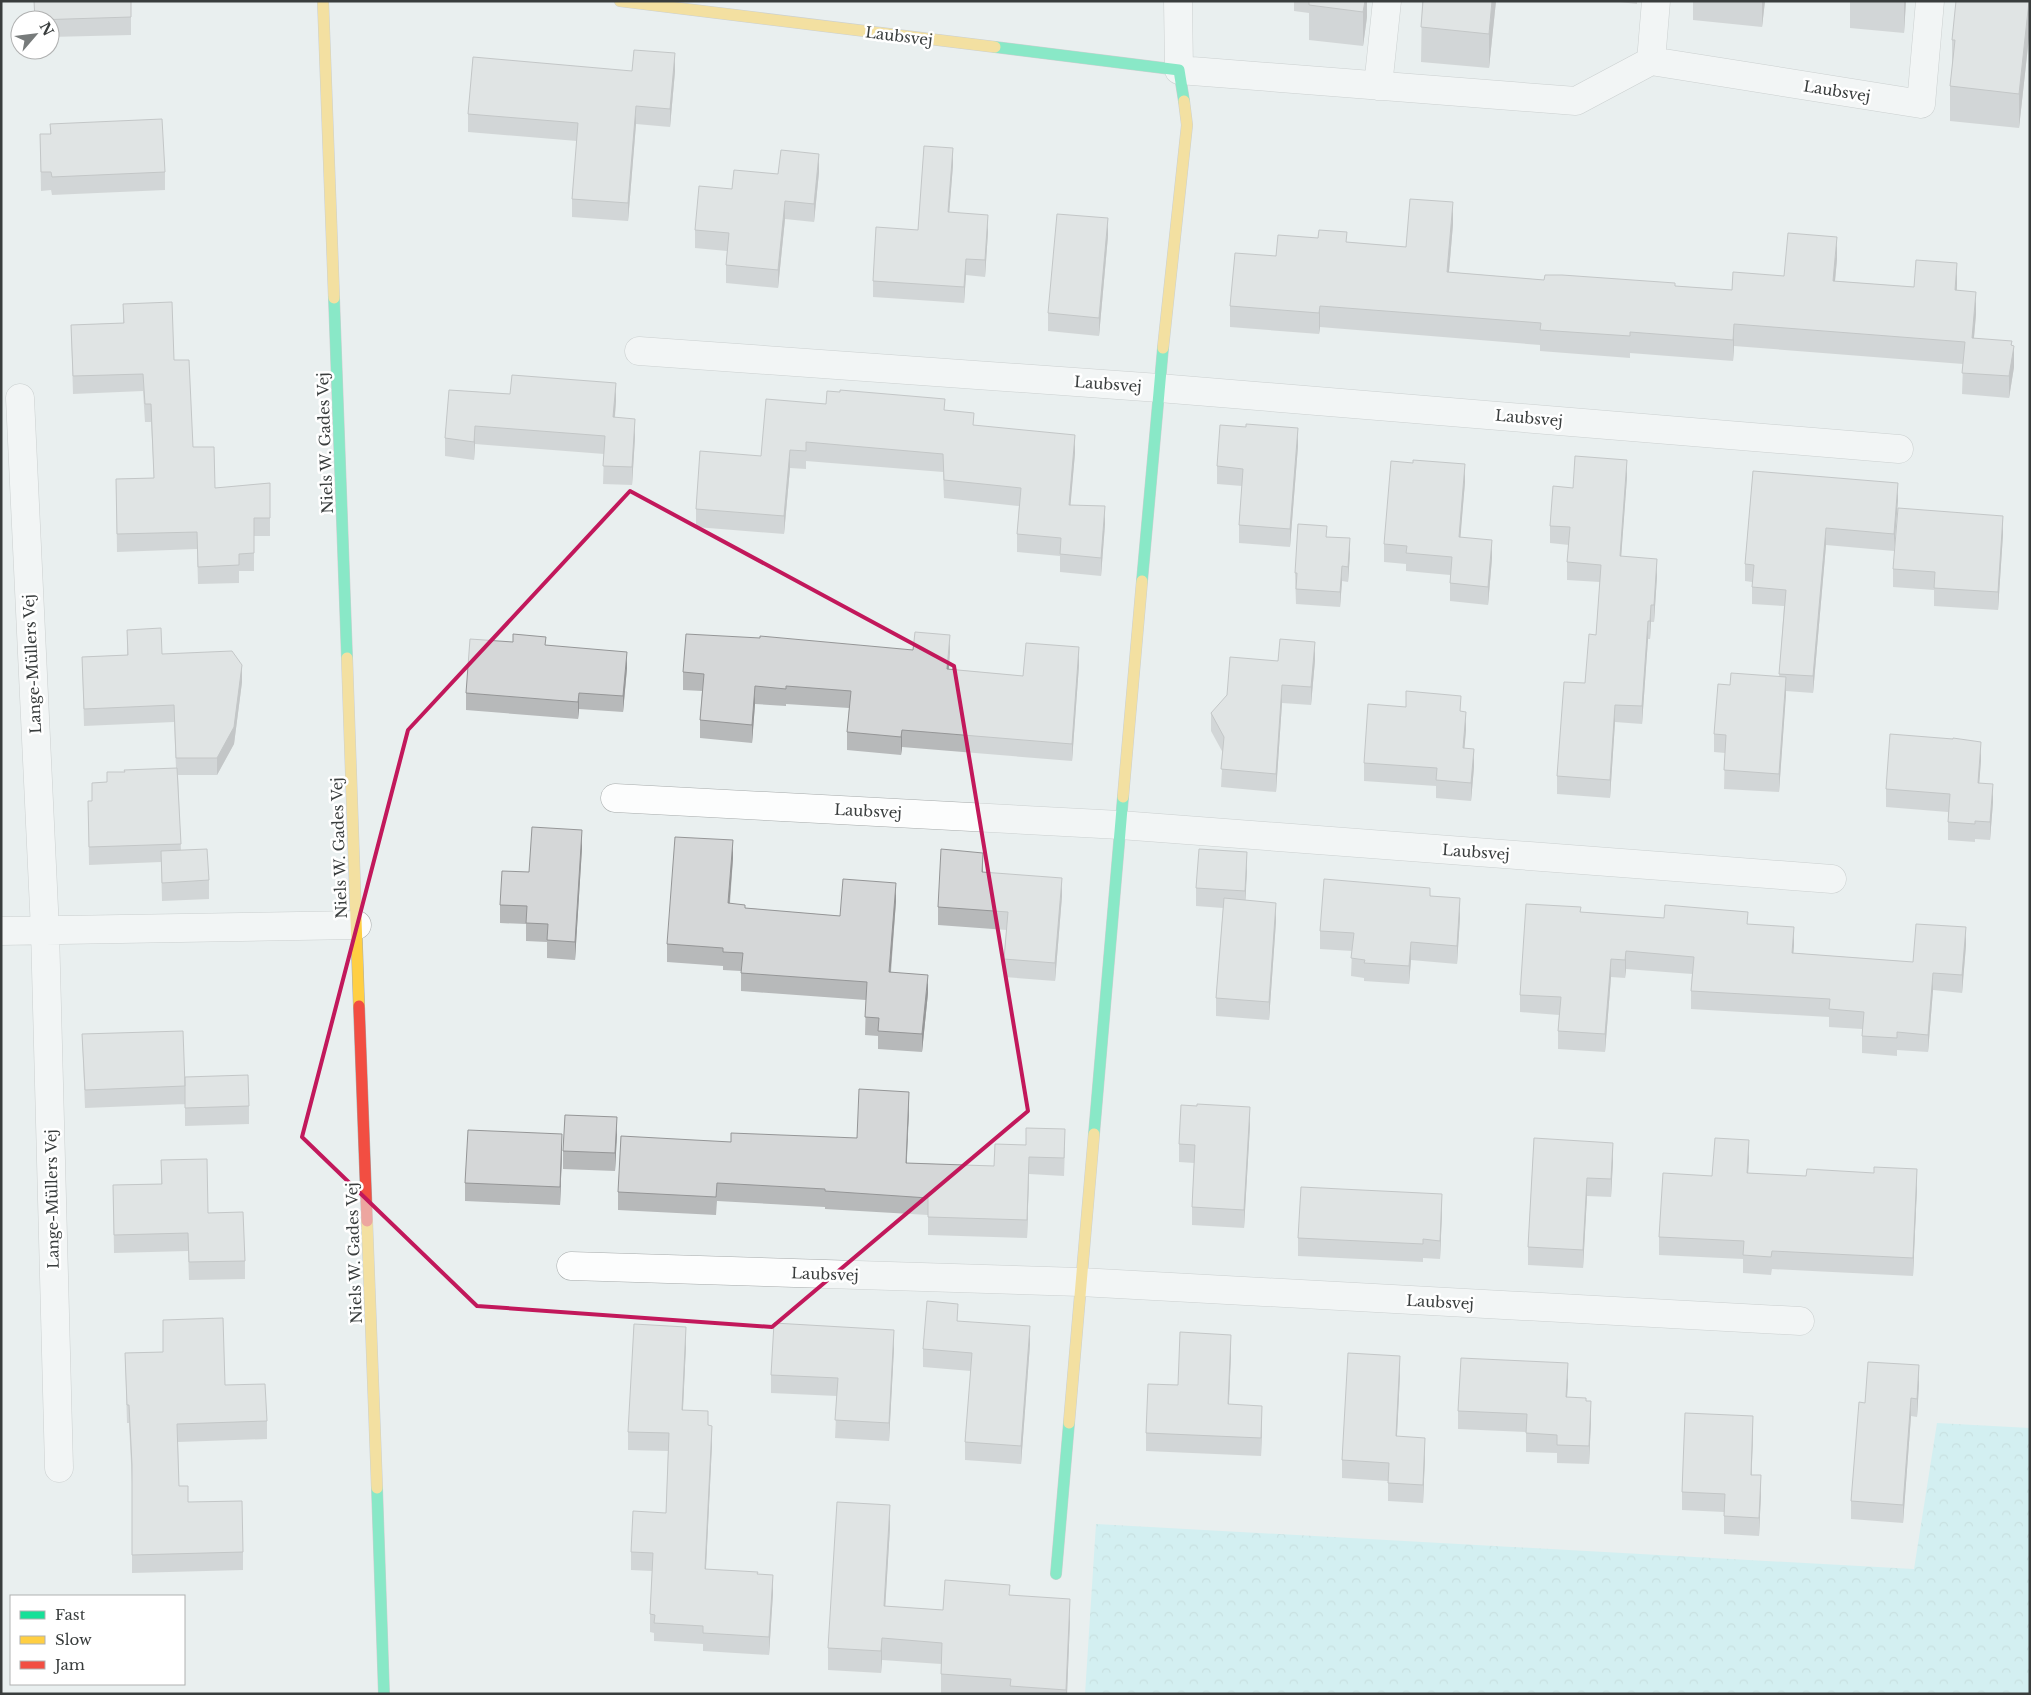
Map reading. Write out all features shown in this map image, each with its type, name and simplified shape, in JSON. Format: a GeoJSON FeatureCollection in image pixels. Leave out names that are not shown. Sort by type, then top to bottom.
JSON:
{"type":"FeatureCollection","features":[{"type":"Feature","properties":{"kind":"street","name":"Niels W. Gades Vej"},"geometry":{"type":"LineString","coordinates":[[323,1],[384,1694]]}},
{"type":"Feature","properties":{"kind":"street","name":"Laubsvej"},"geometry":{"type":"LineString","coordinates":[[620,1],[1179,70],[1378,86],[1576,101],[1651,61],[1920,104],[1930,1]]}},
{"type":"Feature","properties":{"kind":"street","name":"Laubsvej"},"geometry":{"type":"LineString","coordinates":[[1056,1574],[1159,388],[1186,125],[1179,70],[1178,1]]}},
{"type":"Feature","properties":{"kind":"street"},"geometry":{"type":"LineString","coordinates":[[1378,86],[1387,1]]}},
{"type":"Feature","properties":{"kind":"street"},"geometry":{"type":"LineString","coordinates":[[1651,61],[1656,1]]}},
{"type":"Feature","properties":{"kind":"street","name":"Laubsvej"},"geometry":{"type":"LineString","coordinates":[[639,351],[1159,388],[1899,449]]}},
{"type":"Feature","properties":{"kind":"street","name":"Lange-Müllers Vej"},"geometry":{"type":"LineString","coordinates":[[20,398],[45,930],[59,1468]]}},
{"type":"Feature","properties":{"kind":"street","name":"Laubsvej"},"geometry":{"type":"LineString","coordinates":[[615,798],[1120,825],[1832,879]]}},
{"type":"Feature","properties":{"kind":"street"},"geometry":{"type":"LineString","coordinates":[[1,931],[357,925]]}},
{"type":"Feature","properties":{"kind":"street","name":"Laubsvej"},"geometry":{"type":"LineString","coordinates":[[571,1266],[1080,1282],[1800,1321]]}},
{"type":"Feature","properties":{"kind":"highlighted area"},"geometry":{"type":"Polygon","coordinates":[[[630,491],[954,666],[1028,1111],[772,1327],[477,1306],[302,1137],[408,730],[630,491]]]}},
{"type":"Feature","properties":{"kind":"green space"},"geometry":{"type":"Polygon","coordinates":[[[1937,1423],[2030,1428],[2030,1694],[1085,1694],[1096,1524],[1914,1569],[1937,1423]]]}},
{"type":"Feature","properties":{"kind":"building"},"geometry":{"type":"Polygon","coordinates":[[[34,1],[131,1],[131,17],[60,19],[60,10],[34,10],[34,1]]]}},
{"type":"Feature","properties":{"kind":"building"},"geometry":{"type":"Polygon","coordinates":[[[1309,1],[1365,1],[1363,12],[1309,5],[1309,1]]]}},
{"type":"Feature","properties":{"kind":"building"},"geometry":{"type":"Polygon","coordinates":[[[1423,1],[1492,1],[1489,34],[1421,27],[1423,1]]]}},
{"type":"Feature","properties":{"kind":"building"},"geometry":{"type":"Polygon","coordinates":[[[1956,1],[2029,1],[2019,94],[1950,86],[1955,40],[1952,40],[1956,1]]]}},
{"type":"Feature","properties":{"kind":"building"},"geometry":{"type":"Polygon","coordinates":[[[634,50],[675,53],[670,109],[636,106],[628,203],[572,199],[578,123],[468,114],[473,57],[632,71],[634,50]]]}},
{"type":"Feature","properties":{"kind":"building"},"geometry":{"type":"Polygon","coordinates":[[[162,119],[165,172],[52,177],[51,172],[41,172],[40,134],[51,134],[50,124],[162,119]]]}},
{"type":"Feature","properties":{"kind":"building"},"geometry":{"type":"Polygon","coordinates":[[[924,146],[953,148],[948,212],[988,215],[985,260],[966,259],[964,287],[873,281],[876,227],[918,230],[924,146]]]}},
{"type":"Feature","properties":{"kind":"building"},"geometry":{"type":"Polygon","coordinates":[[[781,150],[819,154],[814,204],[785,201],[778,270],[726,265],[729,233],[695,230],[699,186],[732,189],[734,170],[778,174],[781,150]]]}},
{"type":"Feature","properties":{"kind":"building"},"geometry":{"type":"Polygon","coordinates":[[[1410,199],[1453,202],[1447,272],[1544,280],[1545,275],[1562,275],[1675,283],[1675,286],[1732,290],[1733,272],[1784,276],[1788,233],[1837,237],[1833,281],[1914,287],[1916,260],[1957,263],[1955,290],[1976,292],[1972,338],[2012,341],[2011,345],[2014,346],[2009,376],[1962,373],[1965,342],[1734,324],[1733,340],[1630,332],[1630,336],[1540,330],[1541,323],[1320,306],[1319,313],[1230,306],[1235,253],[1276,256],[1278,235],[1318,238],[1319,230],[1347,232],[1346,242],[1406,247],[1410,199]]]}},
{"type":"Feature","properties":{"kind":"building"},"geometry":{"type":"Polygon","coordinates":[[[1057,214],[1108,218],[1099,318],[1048,313],[1057,214]]]}},
{"type":"Feature","properties":{"kind":"building"},"geometry":{"type":"Polygon","coordinates":[[[172,302],[174,360],[189,360],[193,447],[214,447],[215,488],[270,483],[270,518],[254,518],[254,553],[239,554],[239,565],[198,567],[197,532],[117,534],[116,479],[154,478],[151,404],[145,404],[143,374],[73,376],[71,325],[124,323],[123,304],[172,302]]]}},
{"type":"Feature","properties":{"kind":"building"},"geometry":{"type":"Polygon","coordinates":[[[512,375],[616,383],[613,417],[635,419],[632,467],[603,466],[605,436],[475,426],[474,442],[445,438],[449,390],[510,394],[512,375]]]}},
{"type":"Feature","properties":{"kind":"building"},"geometry":{"type":"Polygon","coordinates":[[[840,390],[945,399],[944,410],[974,413],[973,425],[1075,435],[1069,505],[1105,506],[1101,558],[1060,554],[1061,538],[1017,534],[1021,488],[944,480],[943,454],[806,442],[806,451],[790,450],[784,516],[696,509],[700,451],[761,456],[766,399],[826,404],[827,391],[840,392],[840,390]]]}},
{"type":"Feature","properties":{"kind":"building"},"geometry":{"type":"Polygon","coordinates":[[[1246,424],[1298,428],[1290,529],[1239,525],[1243,469],[1217,466],[1220,425],[1246,427],[1246,424]]]}},
{"type":"Feature","properties":{"kind":"building"},"geometry":{"type":"Polygon","coordinates":[[[1575,456],[1627,460],[1620,556],[1657,559],[1654,605],[1651,605],[1650,621],[1648,621],[1642,706],[1615,705],[1610,780],[1557,776],[1564,682],[1585,683],[1589,634],[1596,635],[1601,565],[1567,562],[1570,527],[1550,526],[1553,486],[1573,488],[1575,456]]]}},
{"type":"Feature","properties":{"kind":"building"},"geometry":{"type":"Polygon","coordinates":[[[1413,460],[1465,464],[1459,537],[1492,540],[1488,587],[1450,583],[1452,557],[1406,553],[1407,546],[1384,544],[1391,461],[1413,463],[1413,460]]]}},
{"type":"Feature","properties":{"kind":"building"},"geometry":{"type":"Polygon","coordinates":[[[1753,471],[1898,483],[1894,534],[1826,528],[1813,676],[1779,674],[1786,590],[1752,587],[1754,565],[1745,564],[1753,471]]]}},
{"type":"Feature","properties":{"kind":"building"},"geometry":{"type":"Polygon","coordinates":[[[1898,508],[2003,516],[1998,592],[1934,588],[1935,572],[1893,569],[1898,508]]]}},
{"type":"Feature","properties":{"kind":"building"},"geometry":{"type":"Polygon","coordinates":[[[1298,524],[1327,526],[1326,537],[1350,538],[1348,567],[1342,566],[1340,592],[1296,589],[1298,524]]]}},
{"type":"Feature","properties":{"kind":"building"},"geometry":{"type":"Polygon","coordinates":[[[161,628],[162,654],[232,651],[242,665],[234,727],[217,758],[176,758],[174,705],[84,709],[82,657],[128,655],[127,630],[161,628]]]}},
{"type":"Feature","properties":{"kind":"building"},"geometry":{"type":"Polygon","coordinates":[[[915,632],[950,635],[947,669],[1023,676],[1026,643],[1079,647],[1072,744],[902,730],[901,737],[847,732],[851,691],[786,686],[786,689],[755,686],[752,725],[700,720],[704,674],[683,672],[686,634],[760,638],[760,636],[913,650],[915,632]]]}},
{"type":"Feature","properties":{"kind":"building"},"geometry":{"type":"Polygon","coordinates":[[[513,634],[546,637],[545,645],[627,652],[623,696],[579,693],[578,702],[466,693],[470,639],[513,642],[513,634]]]}},
{"type":"Feature","properties":{"kind":"building"},"geometry":{"type":"Polygon","coordinates":[[[1280,639],[1315,642],[1311,687],[1282,685],[1276,774],[1221,769],[1224,737],[1211,713],[1227,695],[1230,657],[1278,661],[1280,639]]]}},
{"type":"Feature","properties":{"kind":"building"},"geometry":{"type":"Polygon","coordinates":[[[1731,673],[1786,677],[1779,774],[1724,770],[1726,735],[1714,734],[1718,684],[1730,685],[1731,673]]]}},
{"type":"Feature","properties":{"kind":"building"},"geometry":{"type":"Polygon","coordinates":[[[1406,691],[1461,696],[1460,711],[1466,712],[1463,748],[1474,749],[1471,783],[1436,780],[1437,768],[1364,763],[1368,704],[1406,707],[1406,691]]]}},
{"type":"Feature","properties":{"kind":"building"},"geometry":{"type":"Polygon","coordinates":[[[1890,734],[1953,738],[1981,742],[1978,783],[1993,784],[1990,822],[1975,821],[1975,824],[1948,822],[1950,794],[1886,789],[1890,734]]]}},
{"type":"Feature","properties":{"kind":"building"},"geometry":{"type":"Polygon","coordinates":[[[177,768],[181,844],[89,847],[88,801],[92,801],[92,783],[107,782],[107,772],[177,768]]]}},
{"type":"Feature","properties":{"kind":"building"},"geometry":{"type":"Polygon","coordinates":[[[532,827],[582,830],[575,942],[547,940],[548,924],[526,923],[527,906],[500,905],[502,871],[529,872],[532,827]]]}},
{"type":"Feature","properties":{"kind":"building"},"geometry":{"type":"Polygon","coordinates":[[[675,837],[733,840],[728,903],[745,905],[745,908],[840,916],[843,879],[896,883],[889,972],[928,975],[922,1034],[878,1031],[879,1018],[865,1017],[867,982],[741,973],[743,953],[723,952],[723,948],[667,944],[675,837]]]}},
{"type":"Feature","properties":{"kind":"building"},"geometry":{"type":"Polygon","coordinates":[[[207,849],[209,880],[162,883],[161,851],[207,849]]]}},
{"type":"Feature","properties":{"kind":"building"},"geometry":{"type":"Polygon","coordinates":[[[941,849],[983,853],[982,872],[1062,878],[1055,963],[1004,959],[1008,912],[938,907],[941,849]]]}},
{"type":"Feature","properties":{"kind":"building"},"geometry":{"type":"Polygon","coordinates":[[[1199,849],[1247,852],[1245,891],[1196,888],[1199,849]]]}},
{"type":"Feature","properties":{"kind":"building"},"geometry":{"type":"Polygon","coordinates":[[[1324,879],[1430,888],[1430,896],[1460,898],[1457,946],[1411,942],[1409,966],[1364,963],[1365,960],[1351,958],[1354,933],[1320,931],[1324,879]]]}},
{"type":"Feature","properties":{"kind":"building"},"geometry":{"type":"Polygon","coordinates":[[[1224,898],[1276,903],[1269,1002],[1216,998],[1224,898]]]}},
{"type":"Feature","properties":{"kind":"building"},"geometry":{"type":"Polygon","coordinates":[[[1526,904],[1581,907],[1580,912],[1664,918],[1665,905],[1748,912],[1747,924],[1794,927],[1792,953],[1913,962],[1916,924],[1966,927],[1962,975],[1933,973],[1928,1035],[1897,1032],[1897,1038],[1862,1036],[1864,1012],[1829,1009],[1830,999],[1691,991],[1694,957],[1626,951],[1625,960],[1611,959],[1605,1034],[1558,1031],[1561,997],[1520,995],[1526,904]]]}},
{"type":"Feature","properties":{"kind":"building"},"geometry":{"type":"Polygon","coordinates":[[[183,1031],[185,1086],[85,1090],[82,1034],[183,1031]]]}},
{"type":"Feature","properties":{"kind":"building"},"geometry":{"type":"Polygon","coordinates":[[[248,1075],[249,1106],[185,1108],[185,1077],[248,1075]]]}},
{"type":"Feature","properties":{"kind":"building"},"geometry":{"type":"Polygon","coordinates":[[[859,1089],[909,1092],[906,1163],[994,1166],[995,1144],[1026,1145],[1026,1128],[1065,1129],[1064,1158],[1029,1157],[1027,1220],[928,1217],[928,1198],[825,1191],[825,1189],[717,1183],[716,1197],[618,1192],[621,1136],[731,1142],[731,1133],[857,1138],[859,1089]]]}},
{"type":"Feature","properties":{"kind":"building"},"geometry":{"type":"Polygon","coordinates":[[[1197,1104],[1250,1107],[1244,1210],[1192,1207],[1195,1145],[1179,1144],[1181,1105],[1197,1106],[1197,1104]]]}},
{"type":"Feature","properties":{"kind":"building"},"geometry":{"type":"Polygon","coordinates":[[[565,1115],[617,1117],[615,1153],[563,1151],[565,1115]]]}},
{"type":"Feature","properties":{"kind":"building"},"geometry":{"type":"Polygon","coordinates":[[[468,1130],[562,1134],[560,1187],[465,1183],[468,1130]]]}},
{"type":"Feature","properties":{"kind":"building"},"geometry":{"type":"Polygon","coordinates":[[[1534,1138],[1613,1143],[1611,1179],[1587,1178],[1583,1250],[1528,1247],[1534,1138]]]}},
{"type":"Feature","properties":{"kind":"building"},"geometry":{"type":"Polygon","coordinates":[[[1715,1138],[1749,1140],[1747,1173],[1806,1176],[1807,1169],[1874,1173],[1874,1167],[1917,1169],[1913,1258],[1772,1251],[1771,1257],[1743,1255],[1744,1241],[1659,1237],[1663,1173],[1712,1176],[1715,1138]]]}},
{"type":"Feature","properties":{"kind":"building"},"geometry":{"type":"Polygon","coordinates":[[[207,1159],[208,1213],[243,1212],[245,1261],[189,1262],[188,1233],[114,1235],[113,1185],[162,1184],[161,1160],[207,1159]]]}},
{"type":"Feature","properties":{"kind":"building"},"geometry":{"type":"Polygon","coordinates":[[[1301,1187],[1442,1194],[1440,1241],[1423,1239],[1423,1244],[1298,1238],[1301,1187]]]}},
{"type":"Feature","properties":{"kind":"building"},"geometry":{"type":"Polygon","coordinates":[[[927,1301],[958,1304],[957,1321],[1030,1326],[1021,1446],[965,1442],[972,1353],[923,1349],[927,1301]]]}},
{"type":"Feature","properties":{"kind":"building"},"geometry":{"type":"Polygon","coordinates":[[[223,1318],[225,1385],[265,1384],[267,1421],[177,1424],[179,1486],[188,1486],[188,1502],[242,1501],[243,1552],[132,1555],[132,1465],[125,1353],[163,1352],[163,1320],[223,1318]]]}},
{"type":"Feature","properties":{"kind":"building"},"geometry":{"type":"Polygon","coordinates":[[[774,1323],[894,1330],[889,1423],[835,1420],[838,1378],[771,1375],[774,1323]]]}},
{"type":"Feature","properties":{"kind":"building"},"geometry":{"type":"Polygon","coordinates":[[[634,1324],[686,1327],[682,1410],[708,1411],[708,1425],[712,1426],[705,1569],[758,1572],[757,1574],[773,1575],[769,1637],[703,1633],[703,1626],[654,1623],[655,1615],[650,1614],[653,1553],[631,1552],[633,1511],[666,1513],[669,1433],[628,1432],[634,1324]]]}},
{"type":"Feature","properties":{"kind":"building"},"geometry":{"type":"Polygon","coordinates":[[[1180,1332],[1231,1335],[1228,1404],[1262,1406],[1261,1438],[1146,1433],[1148,1384],[1178,1385],[1180,1332]]]}},
{"type":"Feature","properties":{"kind":"building"},"geometry":{"type":"Polygon","coordinates":[[[1348,1353],[1400,1356],[1396,1436],[1425,1438],[1423,1485],[1388,1483],[1389,1463],[1342,1460],[1348,1353]]]}},
{"type":"Feature","properties":{"kind":"building"},"geometry":{"type":"Polygon","coordinates":[[[1461,1358],[1568,1363],[1566,1397],[1586,1398],[1586,1401],[1591,1401],[1589,1446],[1557,1445],[1557,1435],[1526,1433],[1527,1414],[1458,1411],[1461,1358]]]}},
{"type":"Feature","properties":{"kind":"building"},"geometry":{"type":"Polygon","coordinates":[[[1868,1362],[1919,1365],[1917,1399],[1911,1398],[1903,1505],[1851,1501],[1859,1402],[1865,1403],[1868,1362]]]}},
{"type":"Feature","properties":{"kind":"building"},"geometry":{"type":"Polygon","coordinates":[[[1685,1413],[1753,1416],[1751,1475],[1761,1475],[1759,1518],[1724,1516],[1725,1494],[1682,1492],[1685,1413]]]}},
{"type":"Feature","properties":{"kind":"building"},"geometry":{"type":"Polygon","coordinates":[[[837,1502],[890,1505],[884,1606],[943,1610],[945,1580],[1010,1585],[1009,1595],[1070,1599],[1066,1690],[1010,1686],[1011,1679],[941,1674],[942,1643],[882,1638],[881,1651],[828,1648],[837,1502]]]}},
{"type":"Feature","properties":{"kind":"traffic: fast"},"geometry":{"type":"LineString","coordinates":[[995,47],[1179,70],[1184,101]]}},
{"type":"Feature","properties":{"kind":"traffic: fast"},"geometry":{"type":"LineString","coordinates":[[334,298],[347,658]]}},
{"type":"Feature","properties":{"kind":"traffic: fast"},"geometry":{"type":"LineString","coordinates":[[1142,581],[1163,348]]}},
{"type":"Feature","properties":{"kind":"traffic: fast"},"geometry":{"type":"LineString","coordinates":[[1094,1134],[1123,797]]}},
{"type":"Feature","properties":{"kind":"traffic: fast"},"geometry":{"type":"LineString","coordinates":[[1056,1574],[1069,1423]]}},
{"type":"Feature","properties":{"kind":"traffic: fast"},"geometry":{"type":"LineString","coordinates":[[377,1488],[384,1694]]}},
{"type":"Feature","properties":{"kind":"traffic: slow"},"geometry":{"type":"LineString","coordinates":[[323,1],[334,298]]}},
{"type":"Feature","properties":{"kind":"traffic: slow"},"geometry":{"type":"LineString","coordinates":[[620,1],[995,47]]}},
{"type":"Feature","properties":{"kind":"traffic: slow"},"geometry":{"type":"LineString","coordinates":[[1163,348],[1187,125],[1184,101]]}},
{"type":"Feature","properties":{"kind":"traffic: slow"},"geometry":{"type":"LineString","coordinates":[[1123,797],[1142,581]]}},
{"type":"Feature","properties":{"kind":"traffic: slow"},"geometry":{"type":"LineString","coordinates":[[347,658],[359,1006]]}},
{"type":"Feature","properties":{"kind":"traffic: slow"},"geometry":{"type":"LineString","coordinates":[[1069,1423],[1094,1134]]}},
{"type":"Feature","properties":{"kind":"traffic: slow"},"geometry":{"type":"LineString","coordinates":[[367,1221],[377,1488]]}},
{"type":"Feature","properties":{"kind":"traffic: jam"},"geometry":{"type":"LineString","coordinates":[[359,1006],[367,1221]]}}]}
